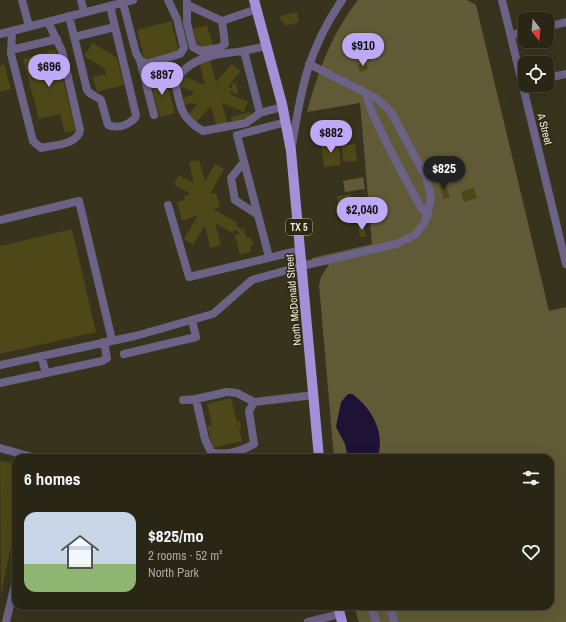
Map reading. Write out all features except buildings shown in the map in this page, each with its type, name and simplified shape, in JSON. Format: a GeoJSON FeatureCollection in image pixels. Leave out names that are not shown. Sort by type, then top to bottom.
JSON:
{"type":"FeatureCollection","features":[{"type":"Feature","properties":{"kind":"main road","name":"North McDonald Street"},"geometry":{"type":"LineString","coordinates":[[255,5],[284,115],[291,151],[319,454]]}},
{"type":"Feature","properties":{"kind":"street"},"geometry":{"type":"LineString","coordinates":[[22,0],[29,26]]}},
{"type":"Feature","properties":{"kind":"street"},"geometry":{"type":"LineString","coordinates":[[81,0],[84,12]]}},
{"type":"Feature","properties":{"kind":"street"},"geometry":{"type":"LineString","coordinates":[[0,34],[133,0]]}},
{"type":"Feature","properties":{"kind":"street"},"geometry":{"type":"LineString","coordinates":[[140,60],[146,64],[180,54],[184,48],[177,19],[168,0]]}},
{"type":"Feature","properties":{"kind":"street"},"geometry":{"type":"LineString","coordinates":[[291,151],[297,111],[309,64],[323,31],[342,0]]}},
{"type":"Feature","properties":{"kind":"street","name":"A Street"},"geometry":{"type":"LineString","coordinates":[[502,0],[518,61]]}},
{"type":"Feature","properties":{"kind":"street"},"geometry":{"type":"LineString","coordinates":[[123,2],[154,115]]}},
{"type":"Feature","properties":{"kind":"street"},"geometry":{"type":"LineString","coordinates":[[188,3],[222,21],[225,44],[211,50],[196,50],[193,47],[188,23],[188,3]]}},
{"type":"Feature","properties":{"kind":"street"},"geometry":{"type":"LineString","coordinates":[[222,21],[255,5]]}},
{"type":"Feature","properties":{"kind":"street"},"geometry":{"type":"LineString","coordinates":[[69,16],[89,94],[98,97],[101,100],[108,125],[113,127],[127,125],[135,118],[136,115],[110,6]]}},
{"type":"Feature","properties":{"kind":"street"},"geometry":{"type":"LineString","coordinates":[[12,31],[11,50],[33,141],[41,148],[68,143],[77,137],[80,130],[62,51],[48,22]]}},
{"type":"Feature","properties":{"kind":"street"},"geometry":{"type":"LineString","coordinates":[[554,25],[566,22]]}},
{"type":"Feature","properties":{"kind":"street"},"geometry":{"type":"LineString","coordinates":[[74,37],[115,27]]}},
{"type":"Feature","properties":{"kind":"street"},"geometry":{"type":"LineString","coordinates":[[511,35],[518,34]]}},
{"type":"Feature","properties":{"kind":"street"},"geometry":{"type":"LineString","coordinates":[[11,50],[57,39]]}},
{"type":"Feature","properties":{"kind":"street"},"geometry":{"type":"LineString","coordinates":[[266,46],[244,52],[222,54],[202,59],[188,65],[180,72],[175,82],[179,100],[184,117],[188,122],[203,131],[246,123],[260,113],[284,115]]}},
{"type":"Feature","properties":{"kind":"street"},"geometry":{"type":"LineString","coordinates":[[244,52],[260,113]]}},
{"type":"Feature","properties":{"kind":"street"},"geometry":{"type":"LineString","coordinates":[[0,365],[135,336],[214,314],[252,280],[302,266],[404,242],[419,232],[428,215],[431,198],[427,179],[391,112],[380,101],[309,64]]}},
{"type":"Feature","properties":{"kind":"street"},"geometry":{"type":"LineString","coordinates":[[554,77],[566,74]]}},
{"type":"Feature","properties":{"kind":"street","name":"A Street"},"geometry":{"type":"LineString","coordinates":[[526,92],[566,264]]}},
{"type":"Feature","properties":{"kind":"street"},"geometry":{"type":"LineString","coordinates":[[367,94],[367,100],[374,116],[420,206],[428,215]]}},
{"type":"Feature","properties":{"kind":"street"},"geometry":{"type":"LineString","coordinates":[[269,258],[237,135],[297,111]]}},
{"type":"Feature","properties":{"kind":"street"},"geometry":{"type":"LineString","coordinates":[[244,162],[231,178],[235,200],[258,215]]}},
{"type":"Feature","properties":{"kind":"street"},"geometry":{"type":"LineString","coordinates":[[0,220],[79,201],[108,341],[107,358],[102,361],[0,383]]}},
{"type":"Feature","properties":{"kind":"street"},"geometry":{"type":"LineString","coordinates":[[168,205],[189,277],[301,250]]}},
{"type":"Feature","properties":{"kind":"street"},"geometry":{"type":"LineString","coordinates":[[124,354],[196,337],[192,320]]}},
{"type":"Feature","properties":{"kind":"street"},"geometry":{"type":"LineString","coordinates":[[41,356],[46,373]]}},
{"type":"Feature","properties":{"kind":"street"},"geometry":{"type":"LineString","coordinates":[[182,400],[196,399],[227,392],[237,393],[254,402],[314,395]]}},
{"type":"Feature","properties":{"kind":"street"},"geometry":{"type":"LineString","coordinates":[[196,399],[205,439],[211,452],[218,454]]}},
{"type":"Feature","properties":{"kind":"street"},"geometry":{"type":"LineString","coordinates":[[226,454],[243,450],[254,444],[249,411],[254,402]]}},
{"type":"Feature","properties":{"kind":"street"},"geometry":{"type":"LineString","coordinates":[[0,448],[22,454]]}},
{"type":"Feature","properties":{"kind":"street"},"geometry":{"type":"LineString","coordinates":[[6,622],[12,597]]}},
{"type":"Feature","properties":{"kind":"street"},"geometry":{"type":"LineString","coordinates":[[372,610],[376,622]]}},
{"type":"Feature","properties":{"kind":"street"},"geometry":{"type":"LineString","coordinates":[[391,610],[394,622]]}},
{"type":"Feature","properties":{"kind":"street"},"geometry":{"type":"LineString","coordinates":[[308,622],[340,614]]}},
{"type":"Feature","properties":{"kind":"shaded area"},"geometry":{"type":"Polygon","coordinates":[[[358,0],[467,0],[476,5],[549,311],[566,307],[566,622],[359,622],[355,610],[554,610],[554,454],[334,454],[319,285],[321,277],[329,264],[313,267],[312,258],[372,244],[360,103],[307,112],[321,67],[333,39],[358,0]]]}},
{"type":"Feature","properties":{"kind":"shaded area"},"geometry":{"type":"Polygon","coordinates":[[[363,177],[365,189],[345,192],[343,181],[363,177]]]}},
{"type":"Feature","properties":{"kind":"shaded area"},"geometry":{"type":"Polygon","coordinates":[[[348,394],[352,394],[359,399],[371,414],[380,440],[378,454],[347,454],[345,444],[336,427],[341,402],[348,394]]]}}]}
